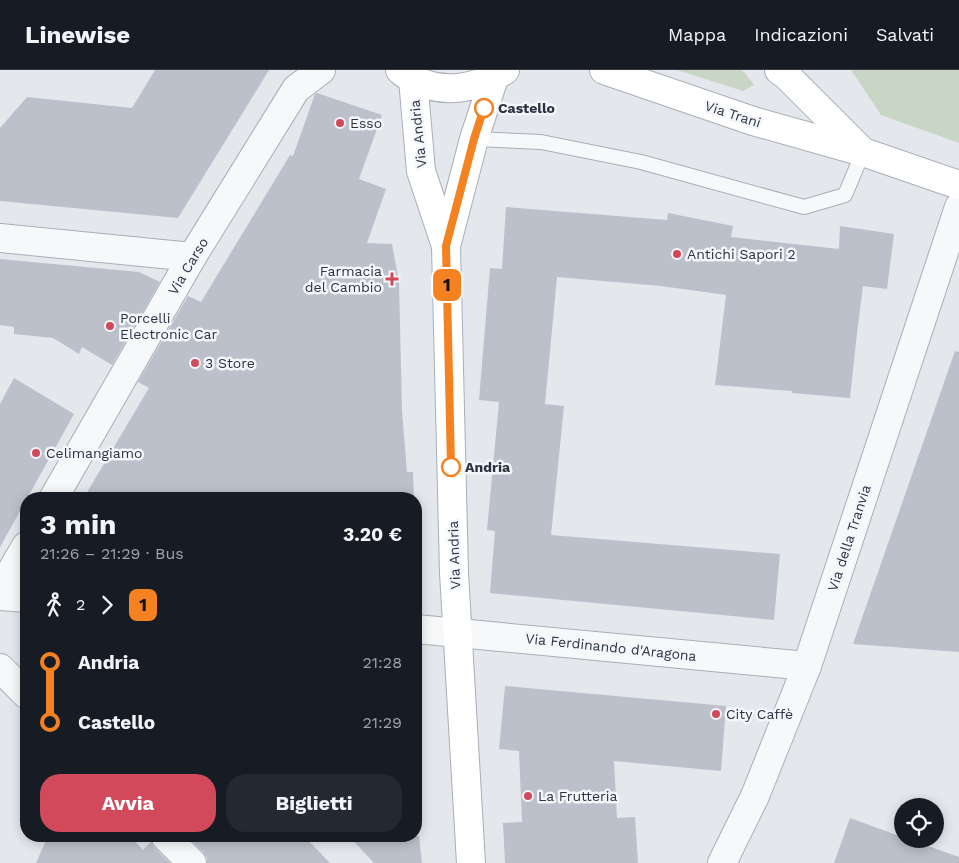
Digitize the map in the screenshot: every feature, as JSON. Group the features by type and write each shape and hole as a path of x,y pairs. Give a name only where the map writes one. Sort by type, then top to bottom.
{"main road":[{"name":"Via Trani","path":"604,70 753,121 863,152 959,186"},
{"name":"Via Trani","path":"778,70 786,75 863,152"},
{"path":"406,74 432,86 454,89 475,86 500,74"},
{"name":"Via Andria","path":"406,74 421,171 446,246"},
{"name":"Via Andria","path":"470,863 454,573 446,246 474,139 500,74"}],"street":[{"name":"Via Carso","path":"57,492 192,257 296,89 321,70"},
{"name":"Via della Tranvia","path":"722,863 755,796 807,666 959,207"},
{"path":"0,238 192,257"},
{"path":"0,591 20,556"},
{"path":"0,596 20,598"},
{"name":"Via Ferdinando d'Aragona","path":"422,630 807,666"},
{"path":"0,668 20,688"},
{"path":"172,842 192,863"}],"lane":[{"path":"474,139 541,142 641,162 804,207 845,195 863,152"}],"green space":[{"path":"677,70 741,70 754,85 743,91"},
{"path":"851,70 959,70 959,143 881,115"}],"building":[{"path":"155,70 269,70 178,218 0,201 0,128 27,97 132,108"},
{"path":"317,93 382,115 359,179 386,189 367,243 392,244 399,282 402,411 407,472 413,472 414,492 87,492 149,388 138,382 188,296 201,302 290,155 293,156 315,94"},
{"path":"506,207 667,220 668,213 733,226 731,237 839,249 840,226 894,234 887,289 863,286 850,398 715,385 726,295 661,286 557,277 545,404 564,406 551,535 780,554 774,620 490,593 495,531 487,530 499,402 479,400 490,268 502,269"},
{"path":"0,259 139,272 160,282 112,365 82,347 79,354 53,338 14,334 14,327 0,325"},
{"path":"955,351 959,352 959,652 853,644"},
{"path":"14,378 74,414 31,492 20,492 20,511 0,547 0,404"},
{"path":"505,686 726,706 721,771 614,761 617,818 635,817 638,863 505,863 503,823 522,822 519,751 499,749"},
{"path":"850,818 894,834 894,848 934,848 959,857 959,863 834,863"},
{"path":"45,842 136,842 143,850 151,842 170,863 36,863"},
{"path":"193,842 310,842 330,863 207,863 207,858"},
{"path":"355,842 420,842 422,863 374,863"}],"bus line":[{"name":"1","path":"451,467 446,246 484,108"}],"place":[{"name":"Castello","path":"484,108"},
{"name":"Esso","path":"340,123"},
{"name":"Antichi Sapori 2","path":"677,254"},
{"name":"Farmacia del Cambio","path":"392,279"},
{"name":"Porcelli Electronic Car","path":"110,326"},
{"name":"3 Store","path":"195,363"},
{"name":"Celimangiamo","path":"36,453"},
{"name":"Andria","path":"451,467"},
{"name":"City Caffè","path":"716,714"},
{"name":"La Frutteria","path":"528,796"}]}
